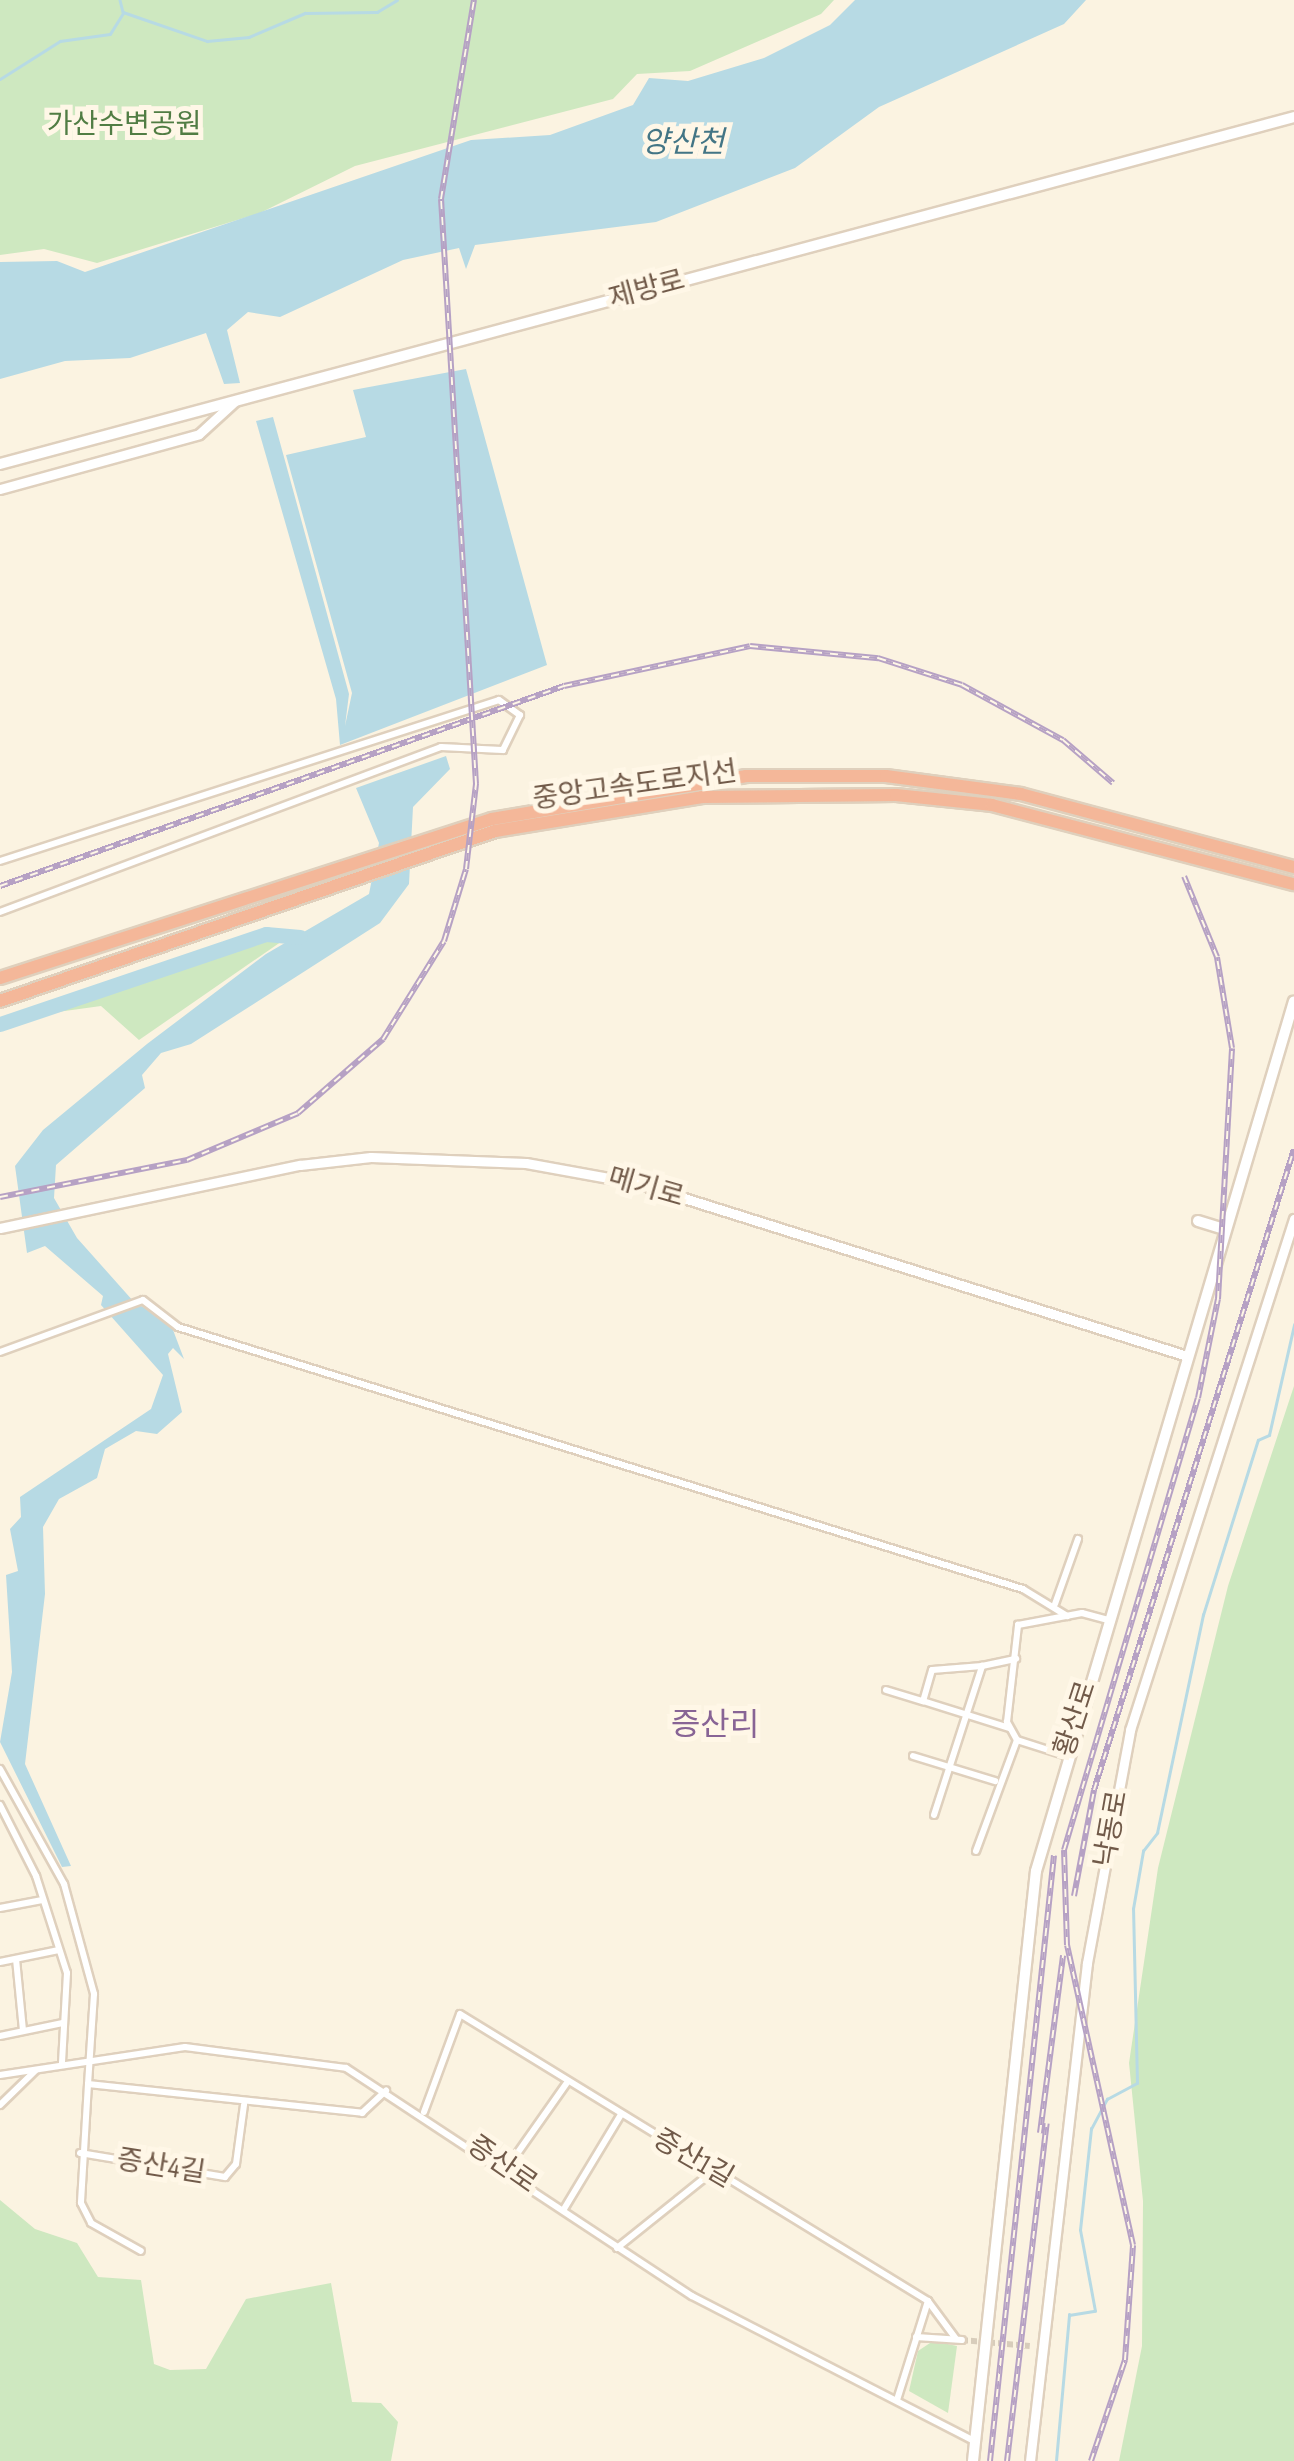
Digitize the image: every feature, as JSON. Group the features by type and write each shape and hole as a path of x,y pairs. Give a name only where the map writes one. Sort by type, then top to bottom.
{"highway":[{"name":"중앙고속도로지선","path":"0,978 348,862 494,825 746,776 886,776 1080,805 1294,867"},
{"name":"중앙고속도로지선","path":"0,1001 494,825 702,798 896,795 1110,830 1294,884"}],"main road":[{"name":"제방로","path":"0,464 1294,117"},
{"name":"황산로","path":"973,2461 1017,2012 1064,1755 1294,1001"},
{"path":"1198,1221 1225,1229"}],"street":[{"path":"0,489 199,434 236,399"},
{"path":"0,861 499,700 520,715 503,750 441,746 0,912"},
{"name":"메기로","path":"0,1228 87,1208 371,1157 576,1169 1065,1311 1187,1356"},
{"name":"낙동로","path":"1030,2461 1088,1963 1130,1730 1294,1219"},
{"path":"0,1352 132,1300 178,1327 1055,1604 1067,1616"},
{"path":"1055,1604 1078,1539"},
{"path":"1009,1728 1018,1625 1067,1616 1108,1620"},
{"path":"922,1701 932,1670 1016,1659"},
{"path":"934,1815 982,1666"},
{"path":"886,1690 1009,1728 1017,1740 1064,1755"},
{"path":"976,1852 995,1781 1017,1740"},
{"path":"913,1756 995,1781"},
{"name":"증산4길","path":"0,1769 64,1884 94,1994 80,2153 90,2223 141,2251"},
{"path":"0,1804 59,1950 62,2063"},
{"path":"0,1908 42,1900 52,1903"},
{"path":"0,1962 59,1950"},
{"path":"16,1959 24,2031"},
{"name":"증산1길","path":"424,2112 460,2014 566,2084 928,2301"},
{"path":"0,2036 63,2023"},
{"name":"증산로","path":"0,2075 90,2057 185,2046 346,2068 424,2112 618,2248 737,2322 975,2442"},
{"path":"0,2106 37,2069"},
{"path":"88,2084 244,2105 362,2114 386,2091"},
{"path":"507,2168 566,2084"},
{"name":"증산4길","path":"80,2153 225,2178 236,2164 244,2105"},
{"path":"564,2209 620,2116"},
{"path":"618,2248 713,2172"},
{"path":"916,2338 959,2340 928,2301"},
{"path":"898,2400 928,2301"},
{"path":"1030,2346 1044,2348"}],"green space":[{"name":"가산수변공원","path":"0,0 834,0 821,14 690,71 637,74 613,99 355,166 260,213 97,263 44,249 0,255"},
{"path":"268,937 288,937 139,1040 101,1006 43,1014"},
{"path":"1294,1386 1294,2461 1119,2461 1142,2346 1143,2201 1129,2063 1158,1868 1228,1586"},
{"path":"0,2200 35,2229 77,2243 98,2277 141,2280 154,2364 170,2370 206,2369 246,2299 331,2283 352,2402 381,2403 398,2422 391,2461 0,2461"},
{"path":"933,2341 957,2346 948,2413 909,2391 918,2351"}],"water":[{"name":"양산천","path":"855,0 1086,0 1064,24 879,107 795,168 656,222 475,245 466,269 459,248 403,260 280,317 248,312 227,330 240,383 224,384 206,333 130,358 65,361 0,379 0,262 57,261 85,272 471,140 550,135 633,105 649,78 688,81 764,58 830,25"},
{"path":"466,369 547,665 340,745 336,699 256,421 273,417 349,694 345,726 352,693 286,455 366,437 353,390"},
{"path":"446,756 450,769 413,807 409,884 380,923 191,1044 161,1053 142,1075 145,1088 56,1165 54,1198 77,1238 134,1302 170,1322 184,1359 173,1348 168,1354 182,1412 157,1434 136,1431 105,1449 97,1478 59,1499 43,1527 45,1594 25,1764 71,1866 62,1867 0,1742 12,1672 6,1575 18,1571 10,1529 21,1517 20,1497 151,1409 163,1375 101,1305 103,1296 45,1246 27,1253 15,1166 43,1130 147,1044 266,954 369,894 379,843 356,788"}],"waterway":[{"path":"120,0 123,12 207,41 249,37 305,13 377,12 397,0"},
{"path":"0,79 60,41 110,34 123,13"},
{"path":"0,1024 266,934 300,937"},
{"path":"1056,2461 1069,2315 1095,2311 1080,2230 1091,2129 1107,2099 1137,2083 1133,1909 1143,1851 1157,1833 1203,1615 1258,1440 1269,1435 1294,1325"}],"tunnel":[{"path":"962,2340 1030,2346"}],"railway":[{"path":"0,1197 187,1160 298,1113 383,1039 444,941 466,869 476,784 441,199 474,0"},
{"path":"0,886 564,686 750,646 878,658 962,685 1063,740 1113,783"},
{"path":"1091,2461 1125,2360 1133,2245 1067,1945 1064,1850 1198,1398 1218,1299 1232,1048 1217,957 1184,876"},
{"path":"1074,1896 1094,1790 1294,1149"},
{"path":"990,2461 1054,1855"},
{"path":"1040,2133 1063,1955"},
{"path":"1007,2461 1047,2123"}],"district":[{"name":"증산리","path":"715,1726"}]}
